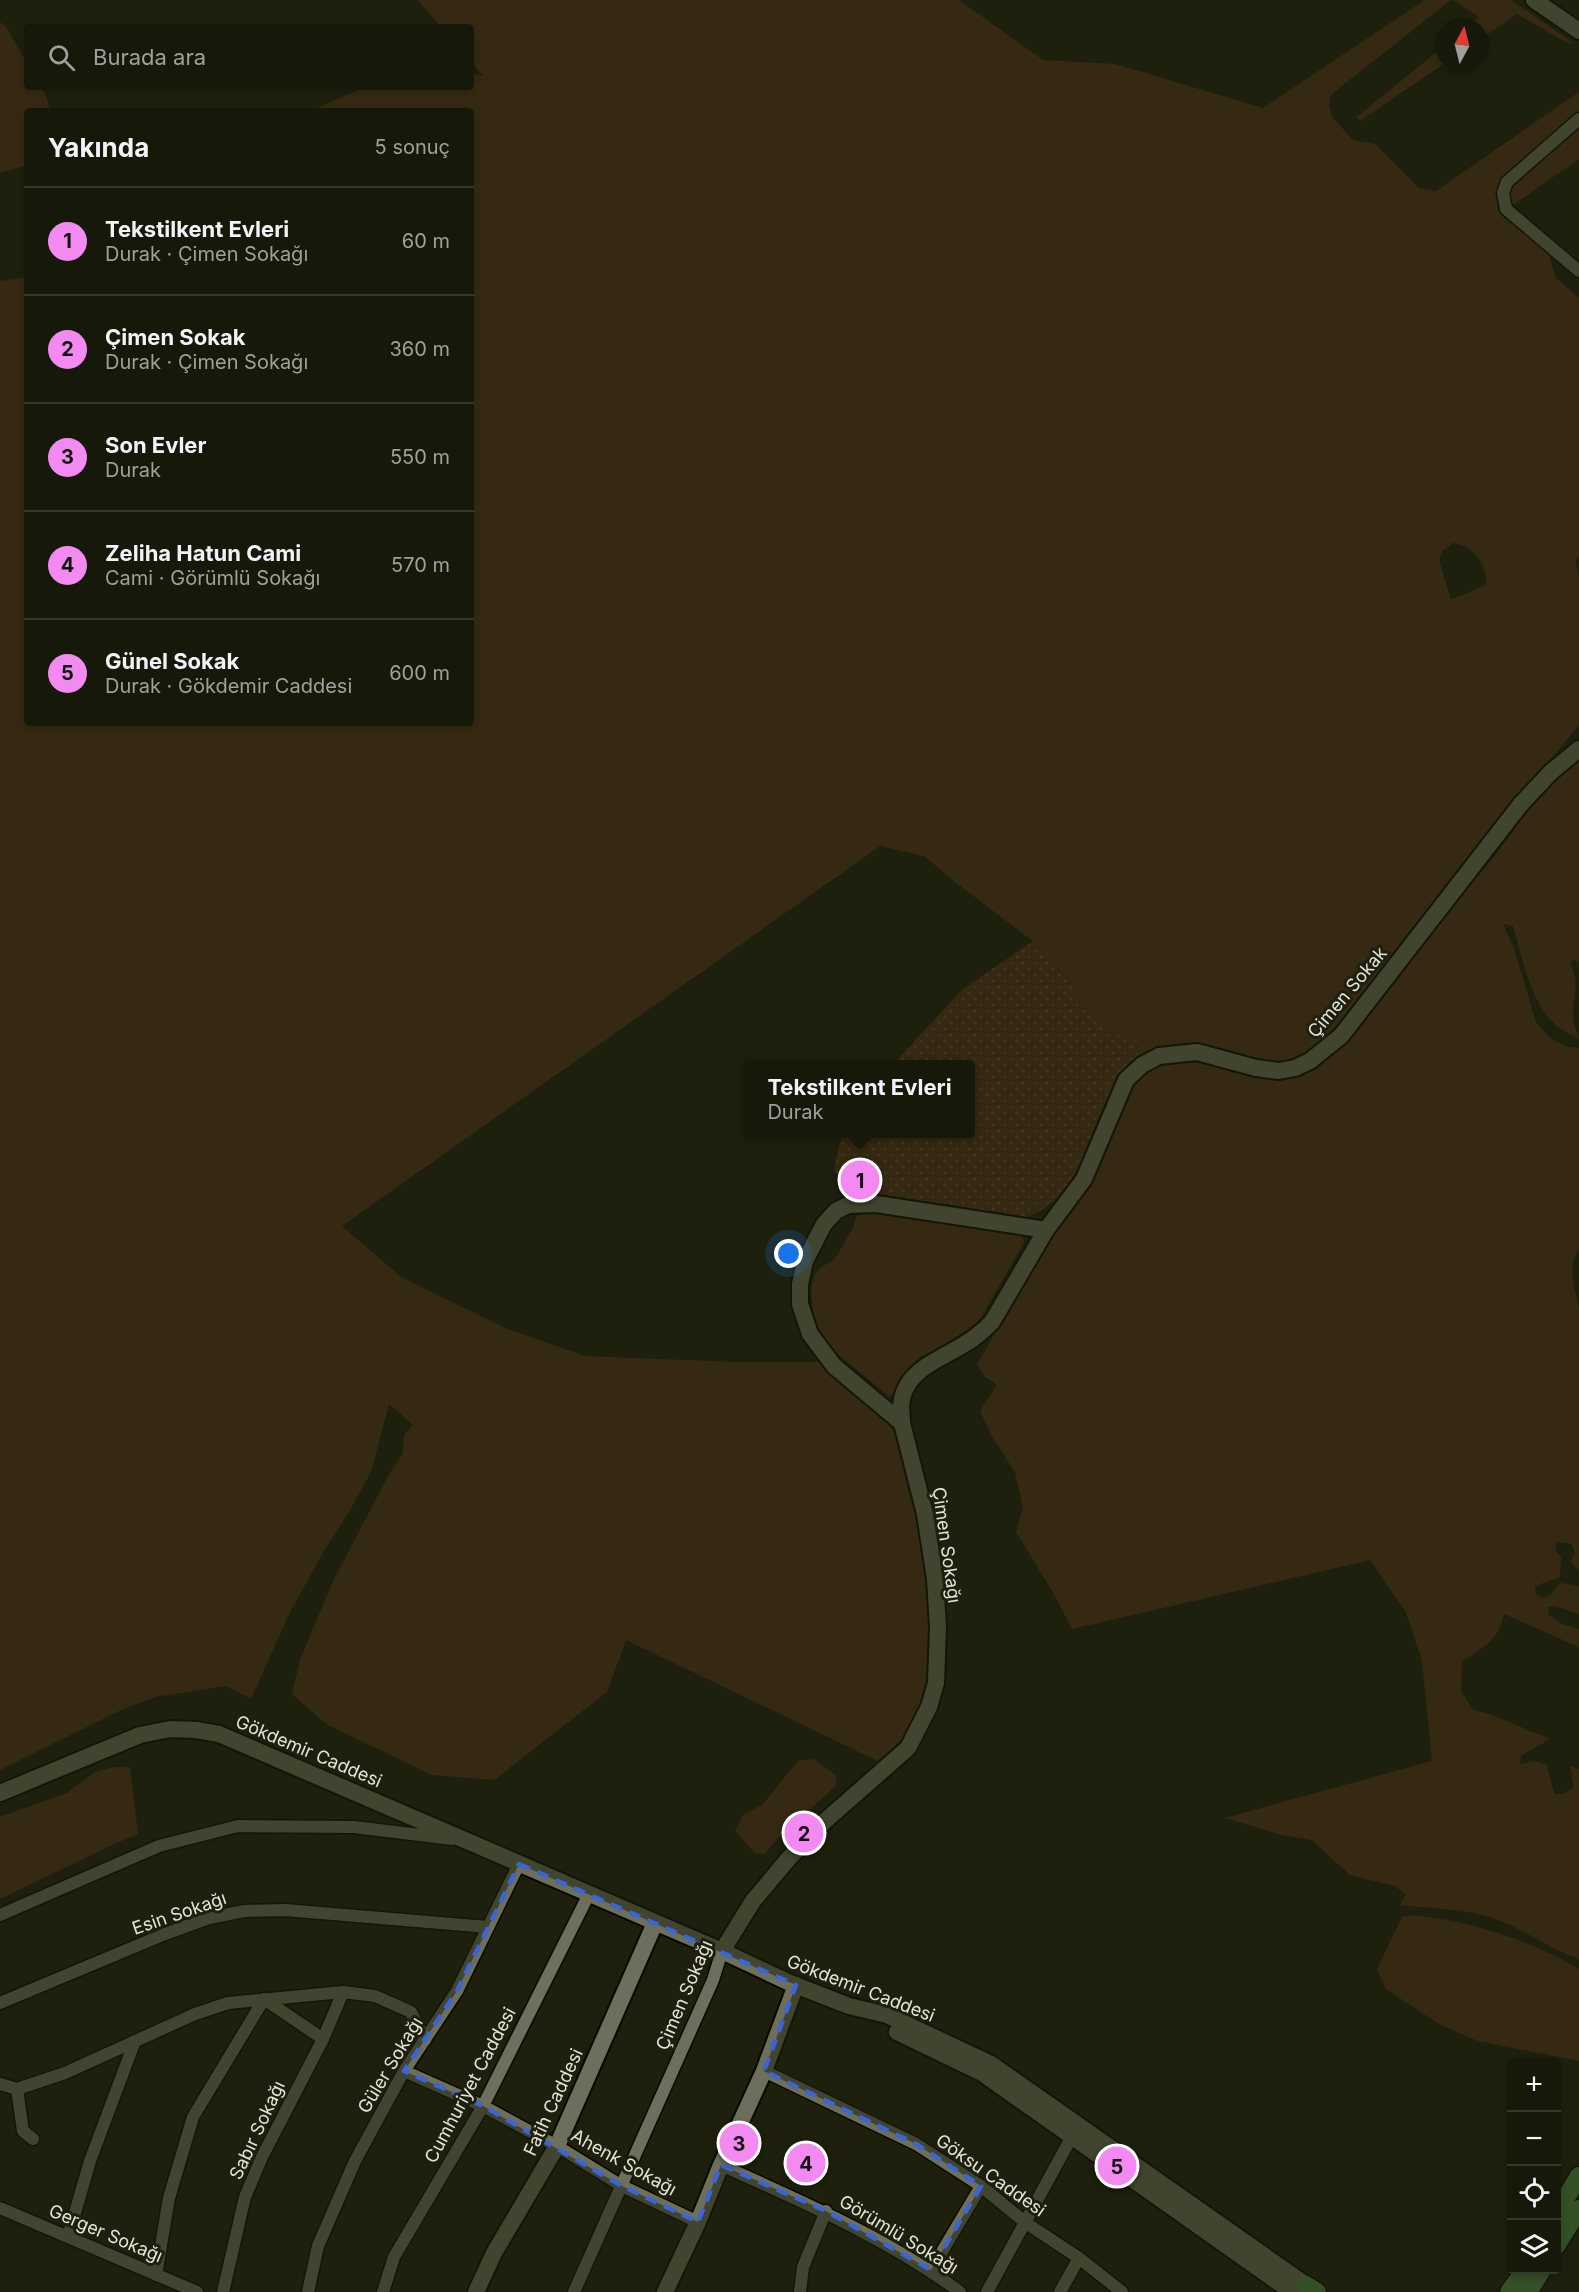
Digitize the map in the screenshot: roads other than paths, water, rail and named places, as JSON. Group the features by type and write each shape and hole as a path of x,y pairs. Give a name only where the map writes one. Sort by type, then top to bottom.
{"main road":[{"path":"1534,0 1579,31"},
{"name":"Çimen Sokak","path":"903,1423 902,1400 908,1386 928,1365 963,1346 992,1322 1046,1230 1084,1179 1126,1080 1142,1065 1159,1056 1197,1052 1256,1068 1280,1071 1295,1068 1316,1057 1341,1035 1521,804 1551,771 1579,749"},
{"path":"903,1423 834,1366 810,1334 800,1304 800,1284 805,1261 825,1224 836,1211 848,1204 876,1204 1046,1230"},
{"name":"Çimen Sokağı","path":"722,1951 753,1901 789,1858 825,1821 908,1748 929,1707 936,1683 938,1627 935,1579 925,1514 903,1423"},
{"name":"Gökdemir Caddesi","path":"0,1793 140,1735 170,1729 219,1734 796,1985 849,2006 887,2015 991,2064 1075,2132 1304,2290"},
{"name":"Fatih Caddesi","path":"476,2292 494,2253 557,2146 655,1923"},
{"path":"665,2292 764,2071 796,1985"},
{"path":"1561,2207 1579,2176"},
{"path":"1561,2239 1579,2209"},
{"path":"1509,2292 1522,2274"},
{"path":"1528,2292 1539,2274"}],"street":[{"path":"1579,119 1507,182 1503,193 1506,209 1579,271"},
{"name":"Gökdemir Caddesi","path":"0,1915 159,1846 238,1826 354,1827 462,1840"},
{"name":"Güler Sokağı","path":"308,2292 318,2246 355,2161 404,2071 457,1991 519,1864"},
{"name":"Cumhuriyet Caddesi","path":"383,2292 394,2257 483,2106 589,1894"},
{"name":"Esin Sokağı","path":"0,2003 165,1934 209,1918 244,1911 285,1910 488,1927"},
{"name":"Çimen Sokağı","path":"574,2292 713,1980 722,1951"},
{"path":"0,2084 17,2089 65,2073 195,2014 228,2003 343,1992 375,1996 411,2012 425,2040"},
{"name":"Sabır Sokağı","path":"223,2292 245,2197 343,1992"},
{"path":"264,2000 323,2038"},
{"path":"156,2275 169,2198 193,2116 264,2000"},
{"path":"68,2237 90,2161 135,2041"},
{"name":"Ahenk Sokağı","path":"404,2071 483,2106 557,2146 622,2186 698,2222"},
{"name":"Göksu Caddesi","path":"764,2071 916,2144 981,2186 1026,2223 1079,2258 1122,2292"},
{"path":"17,2089 23,2131 33,2139"},
{"path":"987,2292 1075,2132"},
{"name":"Görümlü Sokağı","path":"721,2165 826,2211 931,2270 960,2292"},
{"path":"931,2270 981,2186"},
{"name":"Gerger Sokağı","path":"0,2208 197,2292"},
{"path":"800,2292 804,2267 826,2211"},
{"path":"1060,2292 1079,2258"}],"place":[{"name":"Tekstilkent Evleri","path":"860,1180"},
{"name":"Çimen Sokak","path":"804,1833"},
{"name":"Son Evler","path":"739,2143"},
{"name":"Zeliha Hatun Cami","path":"806,2163"},
{"name":"Günel Sokak","path":"1117,2166"}]}
